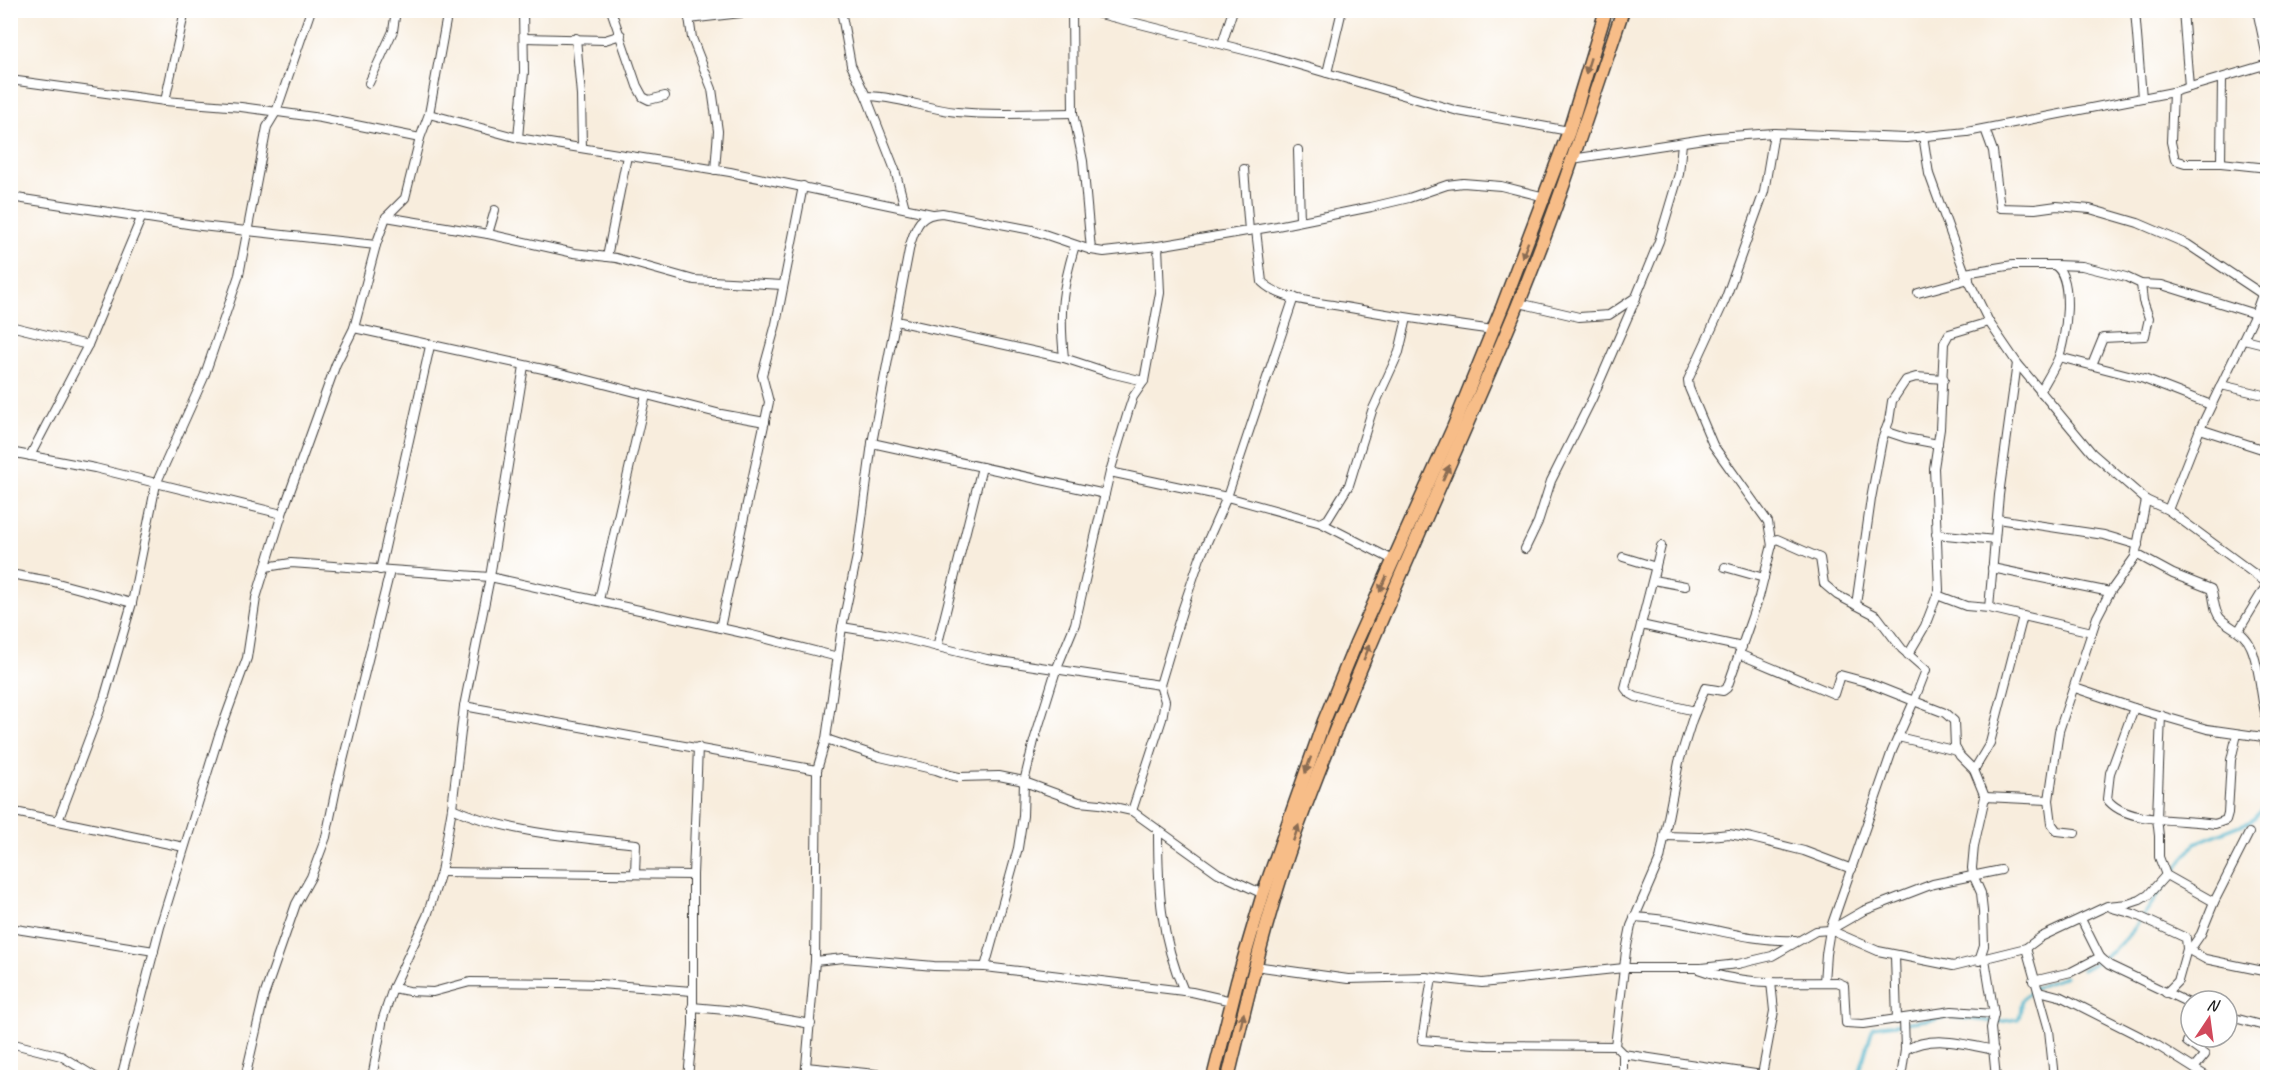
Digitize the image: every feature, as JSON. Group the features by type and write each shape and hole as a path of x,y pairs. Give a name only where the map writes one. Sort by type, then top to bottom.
{"main road":[{"path":"1213,1077 1263,894 1324,721 1453,428 1493,330 1569,131 1606,10"},
{"path":"1228,1077 1255,966 1296,832 1336,728 1519,303 1623,10"}],"street":[{"path":"165,101 185,10"},
{"path":"58,821 104,699 132,603 156,484 204,377 239,275 267,128 276,112 310,10"},
{"path":"369,83 393,31 396,10"},
{"path":"121,1077 184,847 219,735 248,658 256,598 282,514 336,364 354,328 376,245 386,217 405,198 420,138 429,114 448,10"},
{"path":"518,138 523,88 523,10"},
{"path":"611,10 637,86 643,97 649,100 665,96"},
{"path":"688,10 692,38 712,89 717,131 715,170"},
{"path":"690,19 767,10"},
{"path":"841,10 851,65 866,96 895,170 905,208"},
{"path":"1072,10 1073,113 1083,161 1091,250"},
{"path":"1084,10 1222,44 1458,111 1569,131"},
{"path":"1222,44 1233,10"},
{"path":"1327,73 1342,10"},
{"path":"2135,10 2142,98"},
{"path":"2183,10 2189,87"},
{"path":"1572,159 1717,137 1774,133 1906,138 1967,132 2173,92 2268,63 2257,10"},
{"path":"524,38 605,40 621,34"},
{"path":"576,38 581,95 582,148"},
{"path":"2221,163 2222,78"},
{"path":"10,81 165,101 242,107 321,118 420,138"},
{"path":"2173,92 2171,142 2175,160 2185,163 2221,163 2268,168"},
{"path":"866,96 886,96 958,112 1073,113"},
{"path":"429,114 518,138 803,186 932,214"},
{"path":"1985,129 1993,151 2000,208 2035,209 2057,206 2090,209 2138,224 2187,244 2265,295"},
{"path":"1772,546 1767,522 1713,445 1689,388 1688,380 1725,300 1764,192 1774,133"},
{"path":"1923,135 1929,174 1967,276 1989,322 2017,363 2092,453 2146,500 2168,510 2267,584 2239,630"},
{"path":"1525,549 1538,522 1551,481 1592,399 1659,241 1679,174 1682,143"},
{"path":"1298,150 1300,221"},
{"path":"607,257 627,156"},
{"path":"1244,169 1262,282 1268,288 1294,297 1407,318 1493,330"},
{"path":"805,1077 815,961 817,770 826,739 842,627 857,556 872,443 909,245 916,226 925,217 942,213 1032,230 1091,250 1104,252 1158,246 1300,221 1371,207 1463,183 1501,186 1545,197"},
{"path":"720,628 769,402 762,375 803,186"},
{"path":"10,197 248,232 376,245"},
{"path":"488,234 495,210"},
{"path":"30,456 87,345 142,216"},
{"path":"386,217 488,234 574,253 607,257 694,280 783,285"},
{"path":"1064,357 1060,321 1064,282 1076,245"},
{"path":"985,967 1017,848 1023,816 1024,782 1034,741 1056,670 1075,624 1110,472 1133,397 1144,381 1160,293 1158,246"},
{"path":"1918,293 1967,276 2013,265 2082,266 2126,277 2141,284 2162,285 2210,302 2255,314"},
{"path":"2040,392 2059,357 2067,303 2064,277 2060,268 2054,265"},
{"path":"2168,510 2200,429 2265,295 2268,278"},
{"path":"2092,365 2103,338 2145,336 2149,318 2143,301 2141,284"},
{"path":"1132,811 1162,719 1165,701 1160,685 1200,558 1227,497 1294,297"},
{"path":"1519,303 1579,317 1608,315 1636,297"},
{"path":"1321,523 1328,519 1348,485 1372,411 1399,352 1407,318"},
{"path":"896,321 1064,357 1110,373 1144,381"},
{"path":"1908,655 1925,626 1937,595 1939,576 1934,468 1944,379 1944,343 1949,334 1989,322"},
{"path":"10,326 87,345"},
{"path":"354,328 765,422"},
{"path":"2244,339 2268,345"},
{"path":"380,570 430,346"},
{"path":"2059,357 2144,379 2211,405"},
{"path":"1989,608 1997,519 2017,363"},
{"path":"372,1077 383,1018 393,988 427,916 441,872 452,808 464,706 490,577 524,366"},
{"path":"1856,605 1871,499 1892,401 1906,380 1944,379"},
{"path":"2221,385 2268,396"},
{"path":"599,600 646,395"},
{"path":"2200,429 2268,451"},
{"path":"1886,431 1906,438 1938,444"},
{"path":"872,443 1105,494"},
{"path":"10,452 95,468 282,514"},
{"path":"937,646 982,467"},
{"path":"1110,472 1227,497 1321,523 1393,560"},
{"path":"2075,833 2057,831 2053,828 2049,800 2056,740 2092,632 2110,592 2136,554 2146,500"},
{"path":"1997,519 2094,534 2138,545"},
{"path":"1936,534 1995,540"},
{"path":"1615,1046 1624,968 1634,917 1660,859 1679,762 1695,711 1705,688 1723,691 1727,688 1764,578 1772,546 1777,539 1820,558 1824,584 1837,595 1877,616 1908,655 1926,670 1898,737 1830,930 1824,982"},
{"path":"1661,546 1625,687 1636,697 1695,711"},
{"path":"2136,554 2173,574 2211,589 2215,609 2221,619 2239,630 2251,646 2262,706 2268,724"},
{"path":"1623,557 1656,567"},
{"path":"266,567 291,563 490,577 599,600 838,657"},
{"path":"1725,567 1764,578"},
{"path":"1992,568 2110,592"},
{"path":"245,1077 268,986 296,904 311,877 326,837 390,571"},
{"path":"10,574 50,581 132,603"},
{"path":"1653,580 1685,586"},
{"path":"1937,595 1966,606 1989,608 2092,632"},
{"path":"1974,770 1990,744 2023,616"},
{"path":"1641,625 1740,651 1834,694 1837,678 1840,675 1866,682 1945,714 1954,721 1955,747 1974,770 1984,797 1974,846 1973,875 1981,893 1984,946 1982,960 1994,1014 1991,1028 1996,1077"},
{"path":"842,627 885,634 987,659 1160,685"},
{"path":"2074,687 2134,708 2207,729 2237,734 2265,734 2268,752"},
{"path":"464,706 817,770"},
{"path":"2134,708 2110,773 2107,799 2111,804 2130,814 2215,824 2226,820 2231,760 2237,734"},
{"path":"2161,715 2157,818 2160,836 2159,857 2166,875 2214,902"},
{"path":"1898,737 1957,751"},
{"path":"826,739 880,757 959,777 999,776 1024,782 1079,802 1132,811 1218,873 1263,894"},
{"path":"688,1077 699,747"},
{"path":"1984,797 2049,800"},
{"path":"452,808 467,815 519,829 636,844 635,874"},
{"path":"10,811 184,847"},
{"path":"1158,830 1158,883 1162,921 1176,974 1184,991"},
{"path":"2187,949 2192,947 2201,934 2214,902 2249,833"},
{"path":"1664,836 1700,837 1729,834 1752,838 1804,851 1852,869"},
{"path":"1255,966 1348,979 1432,978 1500,982 1624,968 1694,968 1738,964 1772,956 1816,931 1830,930 1863,911 1933,884 2001,870"},
{"path":"441,872 693,875"},
{"path":"1830,930 1895,956 1953,966 2026,948 2042,937 2107,906 2140,900 2148,895 2166,875"},
{"path":"2107,906 2138,915 2186,938 2187,949 2178,981 2166,993"},
{"path":"1634,917 1675,921 1718,931 1783,940 1799,939"},
{"path":"2081,919 2100,957 2109,965 2179,999"},
{"path":"10,928 154,951"},
{"path":"2026,948 2049,1030 2054,1077"},
{"path":"2187,949 2205,959 2268,972"},
{"path":"1895,956 1900,1020 1905,1029 1901,1077"},
{"path":"2036,986 2100,957"},
{"path":"815,961 844,958 934,966 985,967 1184,991 1232,1001"},
{"path":"1694,968 1734,980 1837,982 1844,985 1846,1023 1863,1024 1900,1020 1932,1012 1994,1014"},
{"path":"1432,978 1422,1040 1487,1045 1615,1046 1623,1054 1766,1076 1774,1011 1771,982"},
{"path":"393,988 409,992 433,992 470,982 619,985 692,991"},
{"path":"2036,986 2155,1044 2209,1077"},
{"path":"692,1007 737,1011 811,1024"},
{"path":"2239,1019 2268,1027"},
{"path":"1905,1050 1914,1045 1936,1041 1994,1050"},
{"path":"10,1043 61,1056 97,1077"},
{"path":"2194,1068 2205,1055 2197,1049"},
{"path":"1623,1054 1623,1077"},
{"path":"806,1067 916,1077"}],"waterway":[{"path":"2103,958 2133,930 2195,843 2251,821 2268,804"},
{"path":"2082,970 2095,963"},
{"path":"1858,1078 1873,1027 1950,1017 1998,1022 2018,1019 2025,996 2041,986 2065,977"}]}
